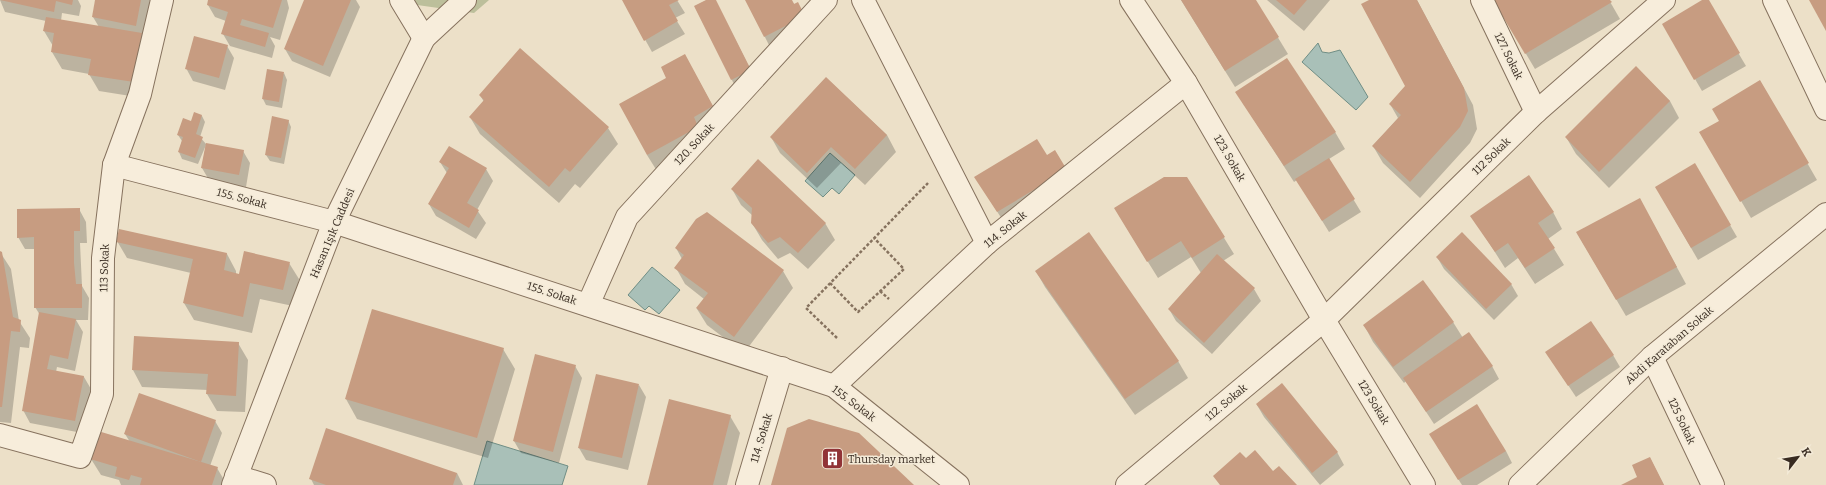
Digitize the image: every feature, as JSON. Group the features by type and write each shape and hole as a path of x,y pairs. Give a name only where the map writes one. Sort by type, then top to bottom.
{"street":[{"name":"113 Sokak","path":"0,435 80,457 102,394 103,258 114,165 140,94 162,0"},
{"path":"401,0 424,38"},
{"name":"Hasan Işık Caddesi","path":"235,481 334,222 424,38 465,0"},
{"name":"120. Sokak","path":"588,305 627,217 826,0"},
{"path":"863,0 987,243"},
{"name":"123. Sokak","path":"1131,0 1186,83 1324,320"},
{"name":"127. Sokak","path":"1482,0 1536,112"},
{"name":"112 Sokak","path":"1324,320 1536,112 1664,0"},
{"path":"1774,0 1826,109"},
{"name":"114. Sokak","path":"834,386 987,243 1186,83"},
{"name":"155. Sokak","path":"114,165 334,222 834,386 958,485"},
{"name":"Abdi Karataban Sokak","path":"1520,485 1652,357 1826,214"},
{"name":"112. Sokak","path":"1127,485 1324,320"},
{"name":"123 Sokak","path":"1324,320 1424,485"},
{"name":"125 Sokak","path":"1652,357 1713,485"},
{"name":"114. Sokak","path":"747,485 782,368"},
{"path":"235,481 265,485"}],"path":[{"path":"836,338 806,308 946,164"},
{"path":"830,283 858,312 904,269 874,238"}],"green space":[{"path":"408,0 489,0 474,13 410,4"}],"water":[{"path":"1318,43 1322,52 1329,53 1340,50 1368,97 1356,110 1302,62"},
{"path":"830,153 855,175 839,194 832,188 823,197 805,181"},
{"path":"652,267 680,290 659,314 649,306 645,310 628,295"},
{"path":"487,441 568,466 562,485 474,485"}],"building":[{"path":"0,0 73,0 72,5 56,1 54,12"},
{"path":"95,0 141,0 136,26 92,17"},
{"path":"208,0 282,0 273,28 242,19 240,25 269,33 265,47 221,34 228,12 207,5"},
{"path":"304,0 351,0 323,66 284,49"},
{"path":"622,0 679,0 669,5 678,21 644,41"},
{"path":"706,0 716,0 751,70 731,80 694,6"},
{"path":"745,0 792,0 794,4 798,2 805,16 764,37"},
{"path":"1181,0 1256,0 1279,37 1225,71"},
{"path":"1276,0 1307,0 1294,15"},
{"path":"1369,0 1417,0 1464,88 1468,111 1460,127 1410,182 1372,146 1401,115 1389,104 1405,86 1361,4"},
{"path":"1493,0 1610,0 1612,2 1525,54"},
{"path":"1702,0 1709,0 1740,53 1694,80 1662,24"},
{"path":"1809,0 1826,0 1826,31"},
{"path":"46,17 142,33 134,82 88,75 91,59 51,52 54,33 43,31"},
{"path":"194,36 228,45 219,78 185,69"},
{"path":"520,48 609,127 570,172 565,168 549,187 469,117 484,100 479,95"},
{"path":"685,54 713,106 694,117 698,127 647,155 619,104 666,78 661,67"},
{"path":"1287,58 1336,132 1284,166 1235,92"},
{"path":"1636,66 1670,101 1599,172 1565,137"},
{"path":"267,69 284,72 279,102 262,99"},
{"path":"826,77 887,135 855,169 831,147 807,173 770,137"},
{"path":"1760,80 1809,163 1740,202 1699,132 1719,121 1712,109"},
{"path":"194,112 202,115 196,134 203,137 195,158 178,152 183,137 177,135 183,118 191,121"},
{"path":"272,116 289,120 281,158 265,155"},
{"path":"1037,139 1047,155 1055,150 1067,170 997,212 974,177"},
{"path":"206,143 244,150 239,175 201,168"},
{"path":"449,146 487,168 467,203 479,210 469,228 428,204 449,168 439,162"},
{"path":"1329,158 1355,199 1322,221 1295,179"},
{"path":"758,159 826,223 798,253 780,237 768,243 751,223 752,208 731,189"},
{"path":"1695,163 1731,225 1691,248 1655,187"},
{"path":"1529,175 1554,212 1538,223 1555,248 1525,268 1508,243 1495,252 1470,216"},
{"path":"1164,177 1187,177 1225,237 1192,258 1181,241 1147,262 1114,208"},
{"path":"1640,198 1677,267 1616,300 1576,232"},
{"path":"80,208 80,231 74,231 74,263 76,284 82,284 82,308 34,308 34,237 17,238 17,209"},
{"path":"707,212 784,270 734,337 696,308 708,293 674,268 684,255 675,248 696,219"},
{"path":"119,229 227,253 224,270 239,274 244,251 290,262 283,290 250,283 243,317 183,303 193,259 116,242"},
{"path":"1089,232 1179,361 1125,399 1035,271"},
{"path":"1462,232 1512,284 1486,309 1436,257"},
{"path":"0,251 2,252 13,317 21,320 20,332 11,331 2,407 0,407"},
{"path":"1217,254 1255,288 1204,343 1168,309"},
{"path":"1423,280 1454,322 1393,367 1363,325"},
{"path":"372,309 504,348 477,438 345,399"},
{"path":"39,312 76,319 68,359 50,355 47,369 84,376 75,421 22,411"},
{"path":"1591,321 1614,355 1568,386 1545,352"},
{"path":"1469,332 1493,366 1426,412 1403,378"},
{"path":"134,336 239,342 236,396 206,394 208,374 132,370"},
{"path":"535,354 576,365 553,452 513,441"},
{"path":"596,374 639,384 622,458 578,448"},
{"path":"1282,383 1338,452 1312,473 1256,404"},
{"path":"139,393 216,420 201,462 124,434"},
{"path":"669,399 731,415 713,485 647,485"},
{"path":"1477,404 1506,451 1458,480 1429,434"},
{"name":"Thursday market","path":"809,419 859,433 914,485 771,485 787,428"},
{"path":"326,428 457,473 453,485 326,485 309,479"},
{"path":"98,431 218,467 212,485 140,485 142,478 131,475 129,480 115,476 117,467 90,459"},
{"path":"1255,450 1273,471 1279,466 1297,485 1220,485 1213,476 1240,452 1246,458"},
{"path":"1650,457 1664,485 1621,485 1637,477 1632,465"}],"place":[{"name":"Thursday market","path":"832,459"}]}
